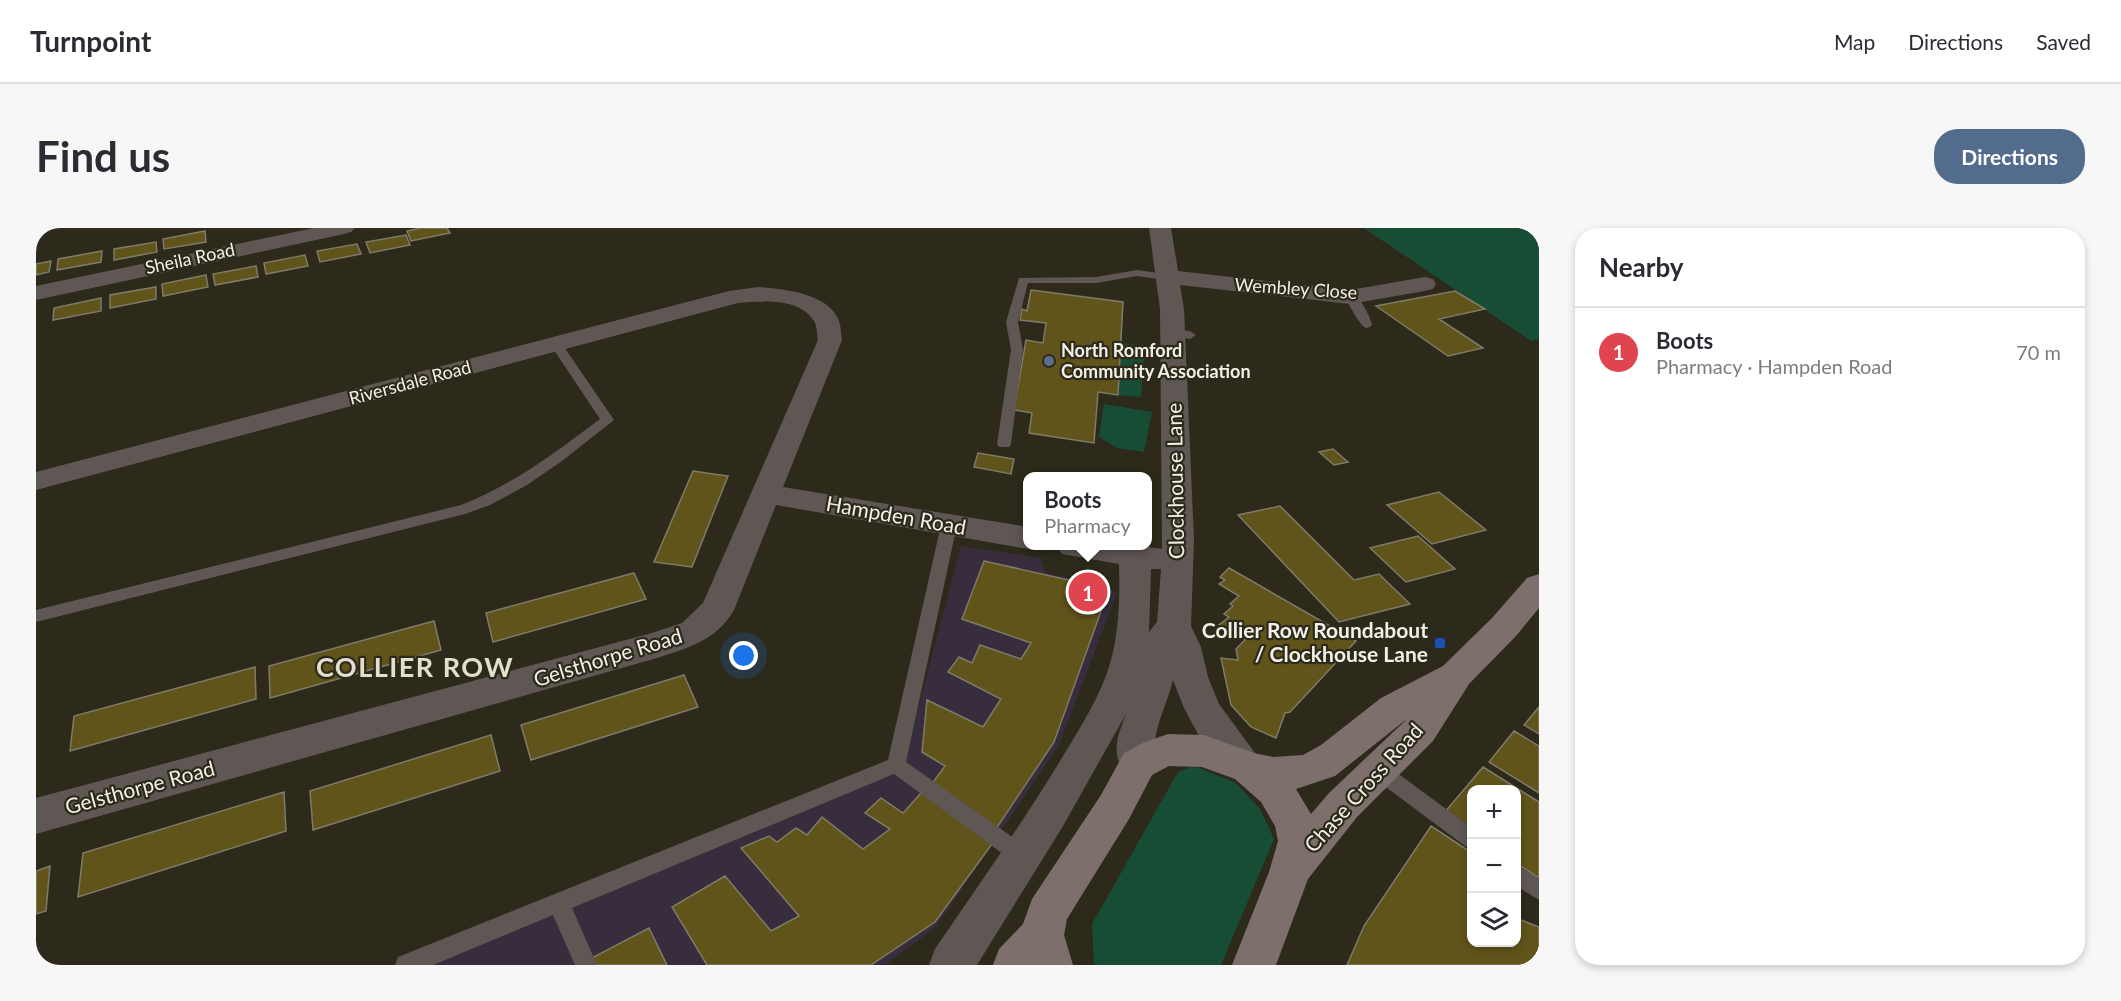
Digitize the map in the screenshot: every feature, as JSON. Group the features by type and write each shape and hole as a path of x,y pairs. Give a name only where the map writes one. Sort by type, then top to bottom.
{"main road":[{"name":"Chase Cross Road","path":"1290,872 1329,820 1420,730 1456,674 1504,627 1539,586"},
{"name":"Chase Cross Road","path":"1138,765 1168,750 1204,752 1274,775 1286,775 1324,764 1379,718 1456,674"},
{"path":"1036,955 1047,913 1115,807 1138,765"},
{"path":"1246,766 1275,790 1295,822 1298,841 1290,872 1254,965"}],"street":[{"name":"Sheila Road","path":"36,293 242,238 344,228"},
{"name":"Clockhouse Lane","path":"1160,228 1172,309 1181,334 1178,563 1174,626 1184,647 1190,677 1202,708 1213,727 1246,766"},
{"name":"Wembley Close","path":"1166,277 1350,297 1425,284"},
{"name":"Riversdale Road","path":"36,481 737,296 758,294 785,296"},
{"name":"Gelsthorpe Road","path":"36,816 578,668 694,632 717,610 830,340 827,320 809,303 785,296"},
{"name":"Hampden Road","path":"765,494 1023,537"},
{"path":"1098,550 1178,563"},
{"path":"951,965 1049,814 1093,741 1125,673 1131,646 1136,586 1135,556"},
{"name":"Clockhouse Lane","path":"1138,765 1134,748 1137,735 1155,683 1164,638 1174,626"}],"lane":[{"path":"1004,444 1017,350 1012,322 1023,280 1096,280 1137,273 1166,277"},
{"path":"1350,297 1361,311 1366,324"},
{"path":"36,616 465,509 488,501 556,460 607,420 556,344"},
{"path":"896,765 949,525"},
{"path":"896,765 1021,855"},
{"path":"406,965 896,765"},
{"path":"1378,770 1471,839"},
{"path":"1521,877 1539,890"},
{"path":"559,903 586,965"}],"shaded area":[{"path":"961,546 1041,558 1045,573 1105,585 1117,593 1060,743 937,926 885,965 431,965 903,766"}],"green space":[{"path":"1364,228 1539,228 1539,339 1531,341"},
{"path":"1121,343 1145,346 1141,397 1118,395"},
{"path":"1104,404 1152,412 1144,452 1117,448 1099,437"},
{"path":"1194,766 1236,783 1260,809 1274,839 1221,965 1094,965 1092,924 1178,772"}],"building":[{"path":"421,228 447,228 450,233 411,241 407,231"},
{"path":"205,231 206,242 164,249 163,239"},
{"path":"406,235 410,245 370,253 366,242"},
{"path":"156,242 157,252 114,260 114,249"},
{"path":"357,244 361,254 320,262 317,251"},
{"path":"102,251 101,262 57,270 58,259"},
{"path":"305,255 308,266 266,274 264,263"},
{"path":"51,261 49,272 36,275 36,264"},
{"path":"256,266 258,277 215,285 213,274"},
{"path":"206,275 208,287 163,296 162,284"},
{"path":"156,287 156,299 110,308 110,295"},
{"path":"1031,290 1123,302 1118,395 1098,392 1094,443 1029,433 1032,413 1014,410 1026,340 1043,343 1046,323 1020,320 1022,309 1027,311"},
{"path":"1455,291 1485,309 1439,319 1483,348 1448,356 1376,306"},
{"path":"101,298 101,311 53,320 54,308"},
{"path":"1333,449 1348,462 1334,465 1319,452"},
{"path":"978,453 1014,459 1011,474 974,467"},
{"path":"693,471 728,476 692,567 654,562"},
{"path":"1439,492 1486,530 1432,544 1387,505"},
{"path":"1280,506 1354,580 1379,574 1410,604 1339,622 1238,515"},
{"path":"1418,536 1455,569 1406,582 1370,548"},
{"path":"984,561 1109,589 1054,742 994,832 931,785 945,766 922,752 927,700 983,727 1001,699 948,672 959,657 972,663 980,645 1021,659 1031,643 962,619"},
{"path":"1229,568 1356,641 1290,712 1285,713 1276,738 1251,727 1231,705 1221,658 1238,660 1236,649 1245,640 1219,625 1229,617 1224,614 1239,596 1219,584 1225,580 1220,577"},
{"path":"634,573 646,599 493,642 486,613"},
{"path":"434,621 441,650 270,698 269,666"},
{"path":"255,667 256,699 70,751 74,716"},
{"path":"684,675 698,707 531,760 521,725"},
{"path":"1539,707 1539,734 1524,725"},
{"path":"1514,731 1539,746 1539,793 1489,762"},
{"path":"491,735 500,771 313,830 310,791"},
{"path":"1483,767 1512,785 1468,785"},
{"path":"1467,786 1467,829 1444,813"},
{"path":"1521,791 1539,802 1539,878 1521,866"},
{"path":"284,792 286,831 78,897 83,853"},
{"path":"922,792 992,844 935,922 871,965 707,965 672,907 725,876 771,931 799,916 741,848 769,836 777,842 796,828 807,835 822,817 863,849 890,829 865,813 881,798 903,813"},
{"path":"1431,826 1467,850 1467,947 1521,947 1521,920 1539,927 1539,965 1347,965 1364,926"},
{"path":"50,866 46,911 36,914 36,871"},
{"path":"649,928 667,965 590,965 588,960"}],"place":[{"name":"North Romford Community Association","path":"1049,361"},
{"name":"Boots","path":"1088,592"},
{"name":"Collier Row Roundabout / Clockhouse Lane","path":"1440,643"}],"district":[{"name":"COLLIER ROW","path":"415,668"}]}
